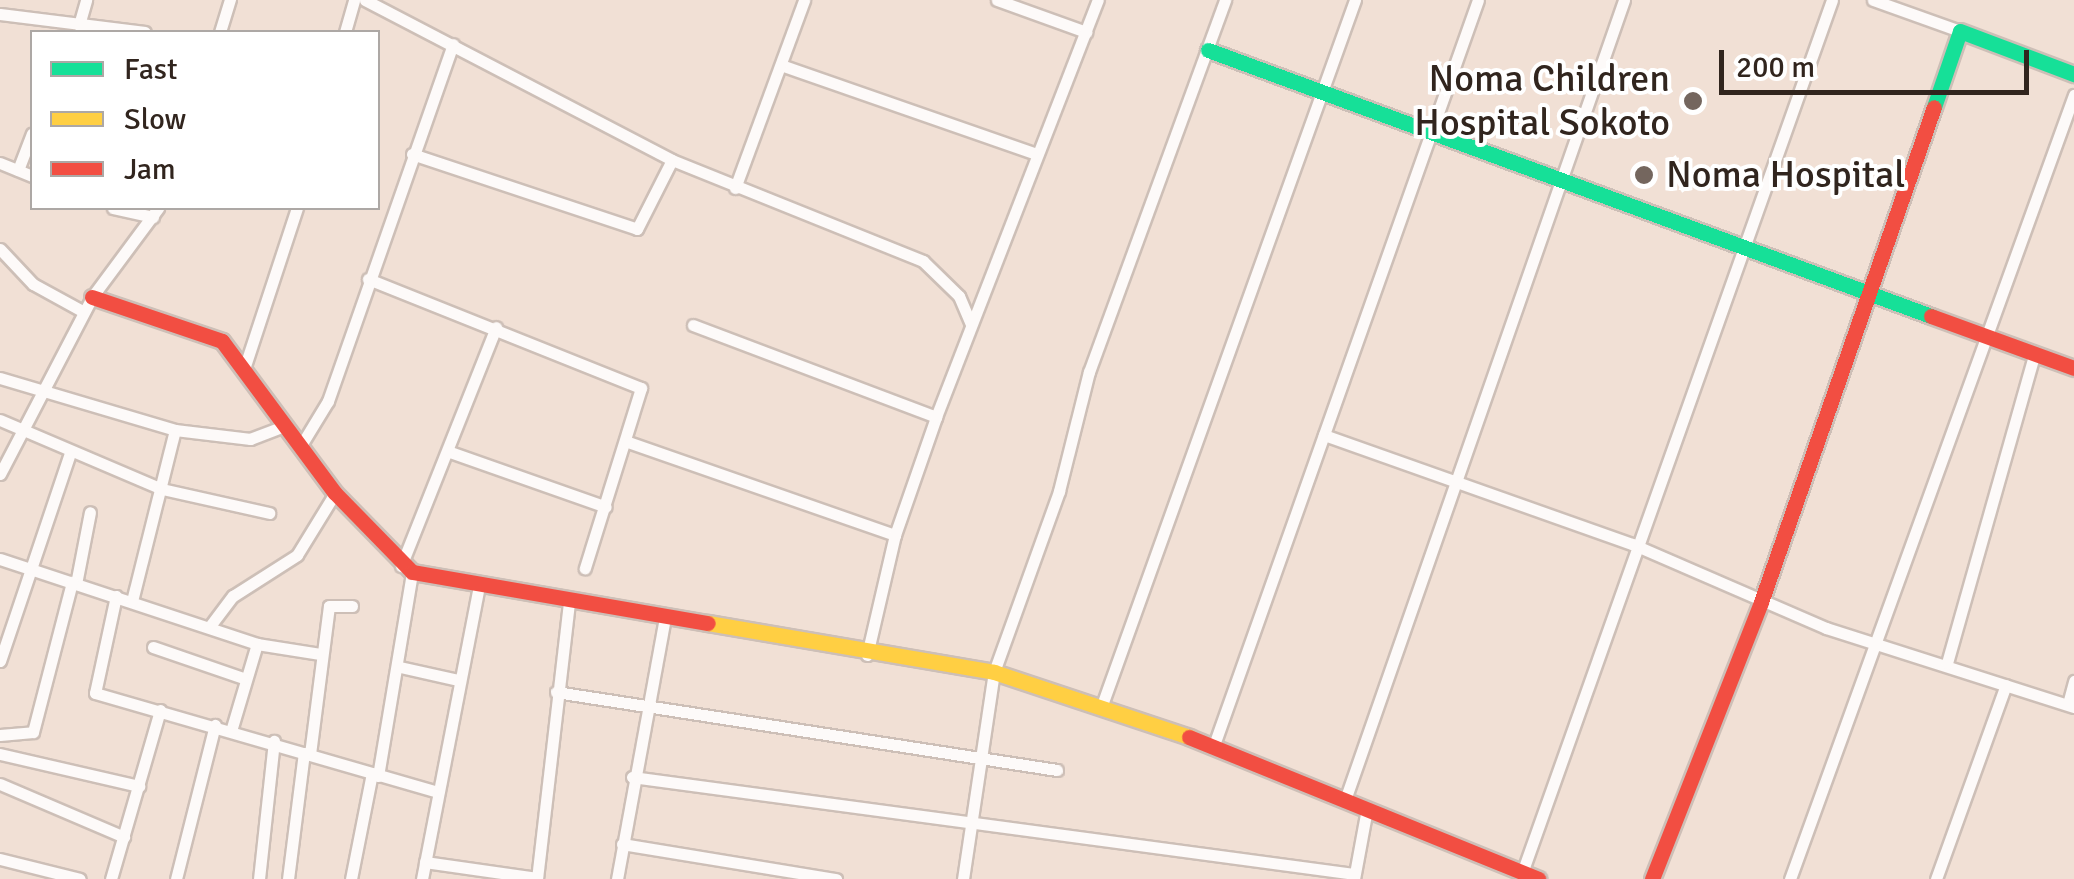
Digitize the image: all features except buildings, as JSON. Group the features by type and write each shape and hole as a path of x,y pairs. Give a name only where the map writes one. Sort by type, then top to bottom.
{"street":[{"path":"72,27 86,0"},
{"path":"221,30 230,0"},
{"path":"346,30 354,0"},
{"path":"365,0 672,160 923,261 959,296 971,324"},
{"path":"735,188 804,0"},
{"path":"996,0 1086,32"},
{"path":"867,656 895,535 936,417 1098,0"},
{"path":"963,879 968,824 994,672 1059,491 1089,372 1225,0"},
{"path":"1102,705 1355,0"},
{"path":"1214,745 1478,0"},
{"path":"1345,800 1555,179 1624,0"},
{"path":"0,249 33,284 88,305 212,336 244,369 336,493 406,569 478,590 664,617 867,656 994,672 1214,745 1345,800 1366,814 1527,877 1632,544 1832,0"},
{"path":"1873,0 2074,74"},
{"path":"0,14 110,30"},
{"path":"1652,879 1760,602 1960,31"},
{"path":"300,446 328,400 453,44"},
{"path":"1208,50 1742,246 1868,297 2074,368"},
{"path":"782,65 1037,154"},
{"path":"1790,879 2074,94"},
{"path":"18,170 30,139"},
{"path":"412,154 637,229 672,160"},
{"path":"0,162 30,175"},
{"path":"244,369 297,210"},
{"path":"0,474 28,431 88,305 156,212"},
{"path":"368,279 635,381 643,396 585,568"},
{"path":"693,325 936,417"},
{"path":"351,879 400,667 398,622 406,569 496,327"},
{"path":"1947,663 2034,354"},
{"path":"0,378 50,388 115,418 174,430 250,440 286,425"},
{"path":"0,420 162,489 269,514"},
{"path":"132,600 174,430"},
{"path":"1324,435 1632,544 1760,602 1880,639 2006,686 2071,706 2074,681"},
{"path":"628,442 895,535"},
{"path":"450,452 606,506"},
{"path":"0,662 70,453"},
{"path":"210,626 233,596 296,555 336,493"},
{"path":"0,735 33,732 90,512"},
{"path":"0,559 257,644 320,654"},
{"path":"422,879 478,590"},
{"path":"116,596 95,693 274,741 437,792"},
{"path":"288,879 330,603 352,606"},
{"path":"426,862 537,878 568,604"},
{"path":"617,879 643,700 664,617"},
{"path":"231,731 257,644"},
{"path":"153,647 246,679"},
{"path":"400,667 458,680"},
{"path":"1936,879 2006,686"},
{"path":"556,692 643,700 982,753 1058,770"},
{"path":"111,879 160,710"},
{"path":"176,879 214,725"},
{"path":"258,879 274,741"},
{"path":"0,754 139,786"},
{"path":"632,777 1283,864 1354,877 1366,814"},
{"path":"0,784 124,837"},
{"path":"622,844 774,875 836,879"},
{"path":"0,859 80,879"},
{"path":"697,879 699,862"},
{"path":"1282,879 1283,864"}],"traffic: fast":[{"path":"1934,107 1960,31 2074,74"},
{"path":"1208,50 1931,316"}],"traffic: slow":[{"path":"708,623 994,672 1189,737"}],"traffic: jam":[{"path":"1652,879 1761,602 1934,107"},
{"path":"92,297 222,341 335,493 412,572 708,623"},
{"path":"1931,316 2074,368"},
{"path":"1189,737 1538,879"}],"place":[{"name":"Noma Children Hospital Sokoto","path":"1693,101"},
{"name":"Noma Hospital","path":"1644,175"}]}
